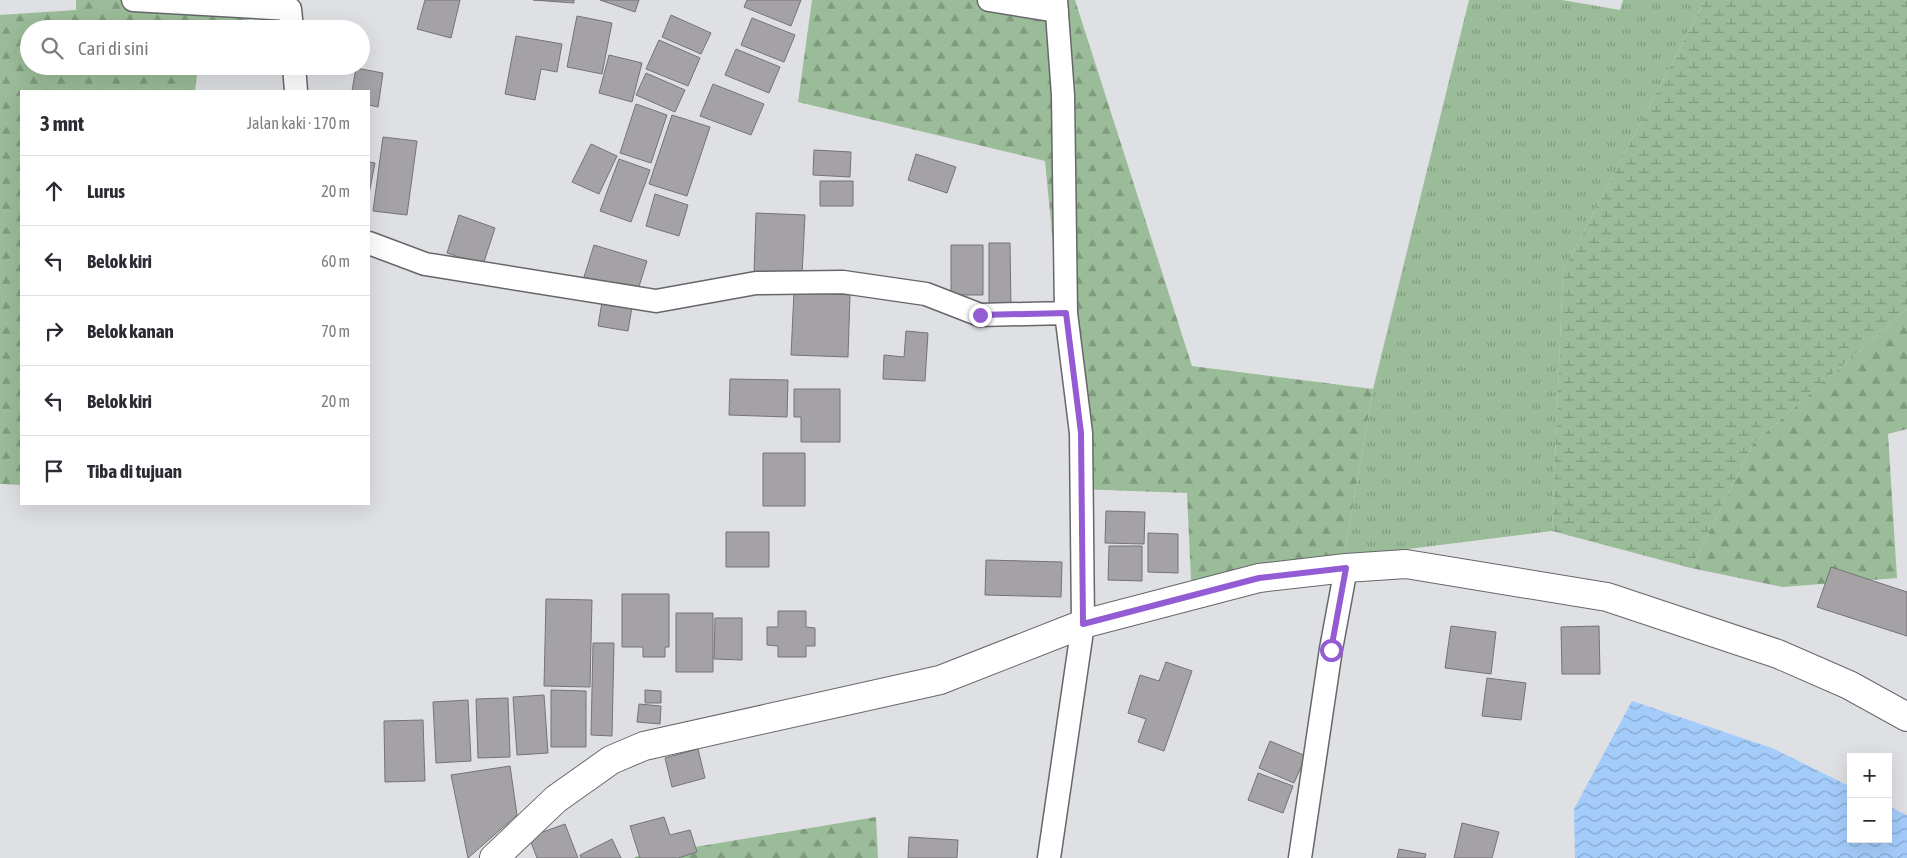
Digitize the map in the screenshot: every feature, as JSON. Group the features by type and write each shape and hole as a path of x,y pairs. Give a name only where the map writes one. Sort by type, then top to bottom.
{"street":[{"path":"133,0 290,8 291,20"},
{"path":"989,0 1056,6 1063,95 1066,313 1081,433 1083,624 1049,858"},
{"path":"295,75 296,90"},
{"path":"370,243 425,264 656,301 756,283 843,282 926,294 980,315 1066,313"},
{"path":"494,858 556,799 611,760 644,746 940,680 1083,624 1259,578 1346,568 1406,564 1607,597 1778,654 1849,685 1907,717"},
{"path":"1300,858 1331,650 1346,568"}],"green space":[{"path":"76,0 292,0 248,20 20,20 20,75 197,75 195,90 20,90 20,485 0,484 0,15 76,10"},
{"path":"812,0 1075,0 1192,366 1373,389 1344,557 1192,602 1187,493 1077,489 1045,161 798,102"},
{"path":"1469,0 1562,0 1620,10 1623,0 1705,0 1563,271 1552,531 1344,557 1373,389"},
{"path":"1705,0 1907,0 1907,309 1753,444 1691,568 1552,531 1563,271"},
{"path":"1907,309 1907,429 1888,434 1897,578 1783,587 1691,568 1753,444"},
{"path":"876,817 878,858 634,858 635,857"}],"water":[{"path":"1632,701 1772,748 1847,785 1847,843 1892,843 1892,808 1907,815 1907,858 1575,858 1574,809"}],"building":[{"path":"425,0 460,0 451,38 417,29"},
{"path":"533,0 574,0 574,3"},
{"path":"600,0 639,0 635,12"},
{"path":"747,0 801,0 791,26 744,7"},
{"path":"671,15 711,33 701,54 662,37"},
{"path":"577,16 612,23 602,74 567,67"},
{"path":"752,18 795,35 784,62 741,45"},
{"path":"516,36 562,44 557,72 541,69 535,100 505,94"},
{"path":"659,40 700,58 688,86 646,69"},
{"path":"736,49 780,67 769,93 725,75"},
{"path":"609,55 642,63 632,102 599,93"},
{"path":"370,71 383,73 378,107 370,105 370,90 352,90 355,75 370,75"},
{"path":"646,73 685,90 675,112 636,95"},
{"path":"713,84 764,104 751,135 700,116"},
{"path":"636,104 667,115 651,163 620,153"},
{"path":"672,115 710,127 687,196 649,184"},
{"path":"383,137 417,141 407,215 373,211"},
{"path":"591,144 617,156 599,194 572,182"},
{"path":"814,150 851,152 850,177 813,175"},
{"path":"916,154 956,167 947,193 908,180"},
{"path":"619,159 650,170 631,222 600,211"},
{"path":"370,162 375,163 370,189"},
{"path":"820,181 853,181 853,206 820,206"},
{"path":"655,194 688,205 679,236 646,226"},
{"path":"756,213 805,215 802,275 754,273"},
{"path":"459,215 495,228 483,265 447,253"},
{"path":"989,243 1010,243 1011,309 989,309"},
{"path":"594,245 647,261 637,293 584,277"},
{"path":"951,245 983,245 983,295 951,295"},
{"path":"794,292 850,295 848,357 791,355"},
{"path":"603,296 633,301 628,331 598,326"},
{"path":"906,331 928,333 925,381 883,379 884,355 904,357"},
{"path":"730,379 788,380 787,417 729,415"},
{"path":"794,389 840,389 840,442 801,442 801,417 794,417"},
{"path":"763,453 805,453 805,506 763,506"},
{"path":"1106,511 1145,512 1144,544 1105,543"},
{"path":"726,532 769,532 769,567 726,567"},
{"path":"1148,533 1178,534 1178,573 1148,572"},
{"path":"1109,546 1142,546 1142,581 1108,580"},
{"path":"986,560 1062,562 1061,597 985,595"},
{"path":"1831,567 1907,592 1907,636 1817,607"},
{"path":"622,594 669,594 669,647 665,647 665,657 643,657 643,647 622,647"},
{"path":"546,599 592,600 590,687 544,686"},
{"path":"778,611 806,611 806,627 815,628 815,646 806,646 806,657 778,657 778,646 767,645 767,627 778,627"},
{"path":"676,613 713,613 713,672 676,672"},
{"path":"715,618 742,618 742,660 714,659"},
{"path":"1451,626 1496,632 1491,674 1445,668"},
{"path":"1599,626 1600,674 1562,674 1561,627"},
{"path":"593,643 614,643 612,736 591,735"},
{"path":"1166,662 1192,671 1164,751 1138,742 1146,719 1128,713 1140,675 1159,681"},
{"path":"1487,678 1526,683 1521,720 1482,716"},
{"path":"551,690 586,691 586,747 551,747"},
{"path":"645,690 661,691 661,703 645,703"},
{"path":"544,695 548,753 517,755 513,697"},
{"path":"508,698 510,757 478,758 476,699"},
{"path":"468,700 471,761 436,763 433,702"},
{"path":"639,704 661,706 660,724 637,722"},
{"path":"423,720 425,781 385,782 384,721"},
{"path":"1270,741 1306,756 1294,783 1259,768"},
{"path":"698,749 705,778 672,787 665,758"},
{"path":"510,766 517,815 468,858 451,775"},
{"path":"1258,773 1293,786 1283,813 1248,800"},
{"path":"664,817 670,835 690,830 697,852 678,858 640,858 630,826"},
{"path":"1462,823 1499,832 1492,858 1454,858"},
{"path":"565,824 578,858 537,858 529,837"},
{"path":"909,837 958,840 957,858 908,858"},
{"path":"612,839 621,858 581,858 580,855"},
{"path":"1399,849 1426,854 1425,858 1397,858"}],"route":[{"path":"980,315 1066,313 1081,433 1083,624 1259,578 1346,568 1331,650"}]}
